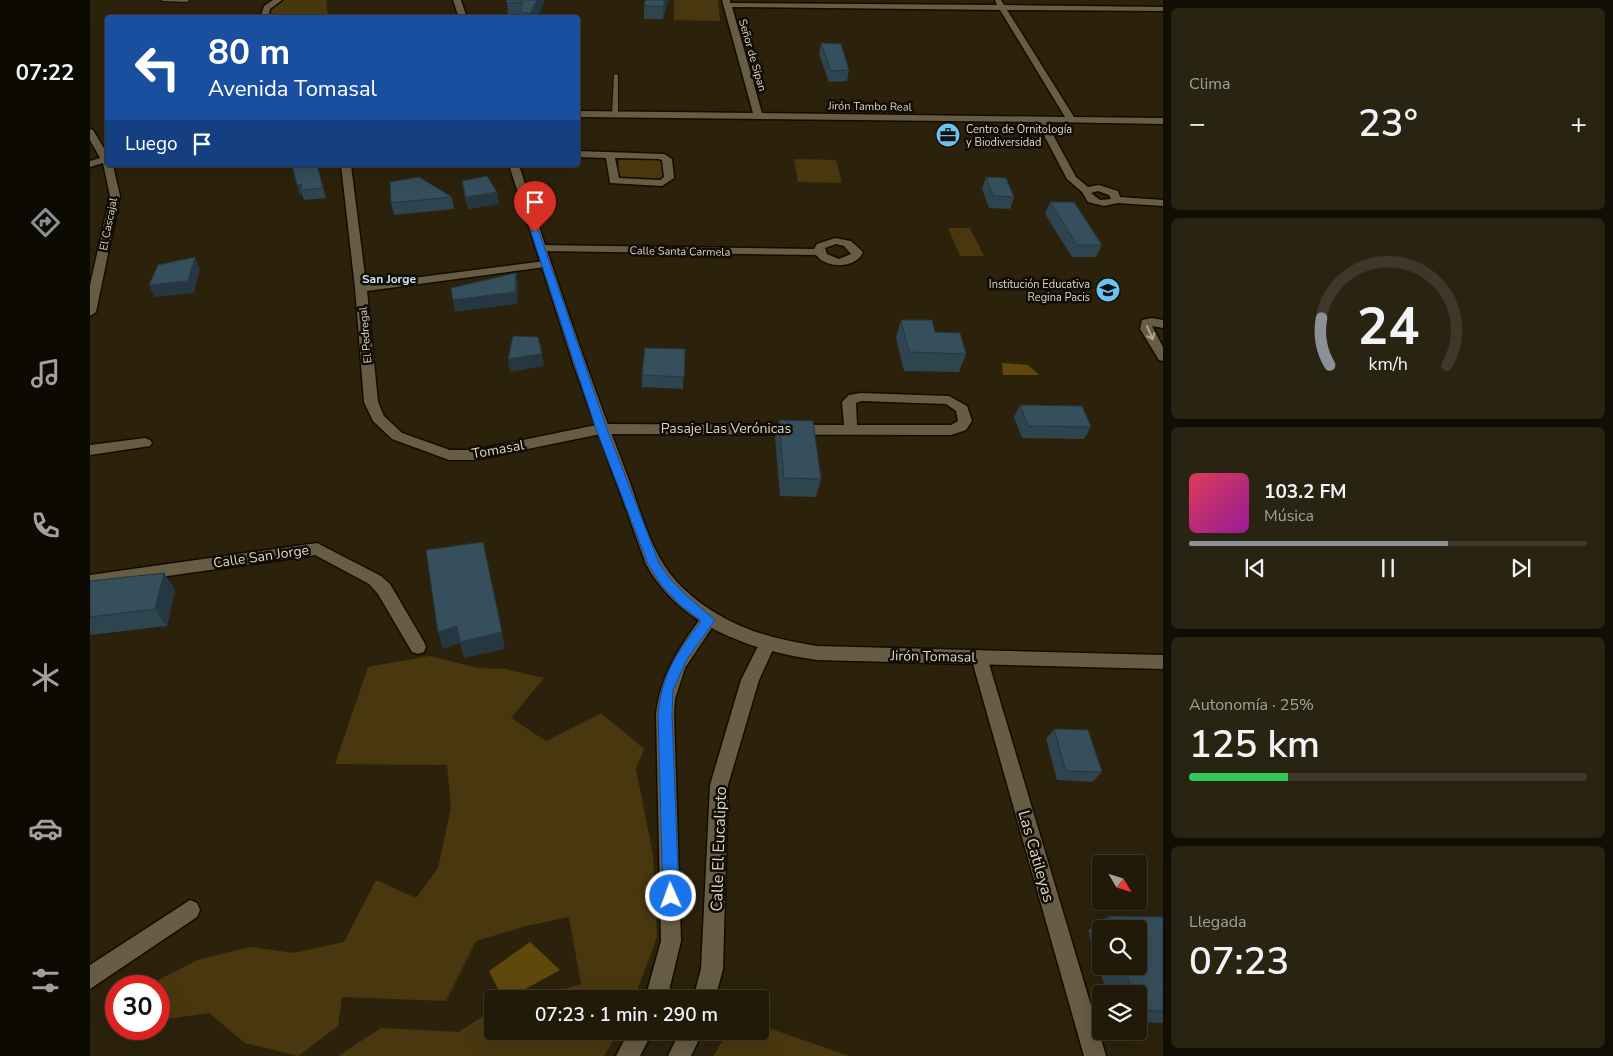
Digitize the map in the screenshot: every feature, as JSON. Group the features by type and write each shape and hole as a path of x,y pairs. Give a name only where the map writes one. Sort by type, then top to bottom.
{"street":[{"path":"265,15 267,8 278,0"},
{"path":"457,0 462,15"},
{"path":"1080,0 1086,8"},
{"path":"727,2 999,3 1086,8 1163,9"},
{"name":"Señor de Sipan","path":"727,2 758,116"},
{"path":"999,3 1071,119"},
{"name":"Jirón Tambo Real","path":"580,114 1163,121"},
{"path":"1040,120 1072,179 1087,191 1087,196 1105,204 1116,200 1163,203"},
{"name":"El Cascajal","path":"90,132 105,158"},
{"path":"580,154 610,155 664,157 667,159 669,178 662,183 614,181 610,155"},
{"path":"90,164 105,162"},
{"name":"El Cascajal","path":"90,312 115,196 108,167"},
{"name":"El Pedregal","path":"346,167 361,288 371,402 378,418 397,436"},
{"name":"Jirón Tomasal","path":"515,167 545,264 601,429 654,564 667,583 684,602 709,620 736,634 767,645 817,653 1163,662"},
{"name":"Calle Santa Carmela","path":"540,248 819,252"},
{"path":"361,288 545,264"},
{"path":"1163,324 1146,323 1146,329 1163,357"},
{"name":"Pasaje Las Verónicas","path":"601,429 951,430 961,427 966,421 962,409 949,400 861,397 854,398 849,402 851,429"},
{"name":"Tomasal","path":"397,436 449,455 474,456 601,429"},
{"path":"90,450 145,443"},
{"name":"Calle San Jorge","path":"90,581 317,549 375,580 384,589 418,648"},
{"path":"658,990 671,941 665,714 667,690 682,656 709,620"},
{"name":"Calle El Eucalipto","path":"706,990 712,969 720,785 750,680 767,645"},
{"name":"Las Catileyas","path":"979,656 1095,1056"},
{"path":"90,978 190,910"},
{"path":"627,1056 637,1040"},
{"path":"679,1056 687,1040"}],"lane":[{"path":"163,0 187,1"},
{"path":"615,114 616,75"}],"shaded area":[{"path":"283,0 326,0 328,15 270,15 274,6"},
{"path":"674,0 718,0 720,21 674,20"},
{"path":"619,159 663,159 664,180 618,180"},
{"path":"794,159 836,160 842,183 798,182"},
{"path":"948,228 970,228 984,256 960,256"},
{"path":"1002,363 1028,365 1039,375 1003,375"},
{"path":"430,656 478,668 506,669 544,678 511,718 546,741 601,713 644,749 636,769 653,855 657,937 637,990 561,990 581,984 569,917 526,926 476,941 446,1001 342,997 338,1026 298,1056 245,1043 209,1013 170,1018 170,975 168,975 197,960 250,947 294,953 344,942 376,880 416,898 438,868 451,808 447,765 335,764 368,667"},
{"path":"530,942 560,970 523,990 498,990 489,971"},
{"path":"484,1015 484,1040 614,1040 604,1056 338,1056 381,1028 459,1032"},
{"path":"769,1028 849,1056 713,1056 723,1040 769,1040"}],"building":[{"path":"507,0 537,0 530,14 520,11 523,2 506,3"},
{"path":"645,0 665,0 663,6 644,6"},
{"path":"821,43 841,44 849,70 831,71"},
{"path":"292,167 318,167 323,188 301,190 302,184 297,185"},
{"path":"487,176 497,192 466,197 462,181"},
{"path":"419,177 452,197 391,203 390,182"},
{"path":"986,177 1006,178 1014,197 993,196"},
{"path":"1050,202 1074,202 1102,245 1077,245"},
{"path":"195,257 188,281 149,285 158,265"},
{"path":"516,273 515,292 453,300 451,288"},
{"path":"901,320 932,320 935,332 960,333 966,354 909,352"},
{"path":"513,336 538,337 542,354 508,359"},
{"path":"645,348 685,349 684,377 642,375"},
{"path":"1020,405 1082,406 1091,427 1028,426"},
{"path":"779,420 813,421 821,479 784,478"},
{"path":"483,542 502,632 460,642 457,626 438,632 426,550"},
{"path":"164,573 155,609 90,617 90,581"},
{"path":"1054,729 1088,730 1102,772 1066,771"},
{"path":"1109,916 1163,917 1163,1011 1147,1010 1147,985 1130,985 1127,975 1147,975 1147,920 1110,920"}],"place":[{"name":"Centro de Ornitología y Biodiversidad","path":"948,135"},
{"name":"Institución Educativa Regina Pacis","path":"1108,290"}],"district":[{"name":"San Jorge","path":"389,279"}],"route":[{"path":"535,232 601,429 654,564 667,583 684,602 709,620 682,656 667,690 665,714 671,896"}]}
